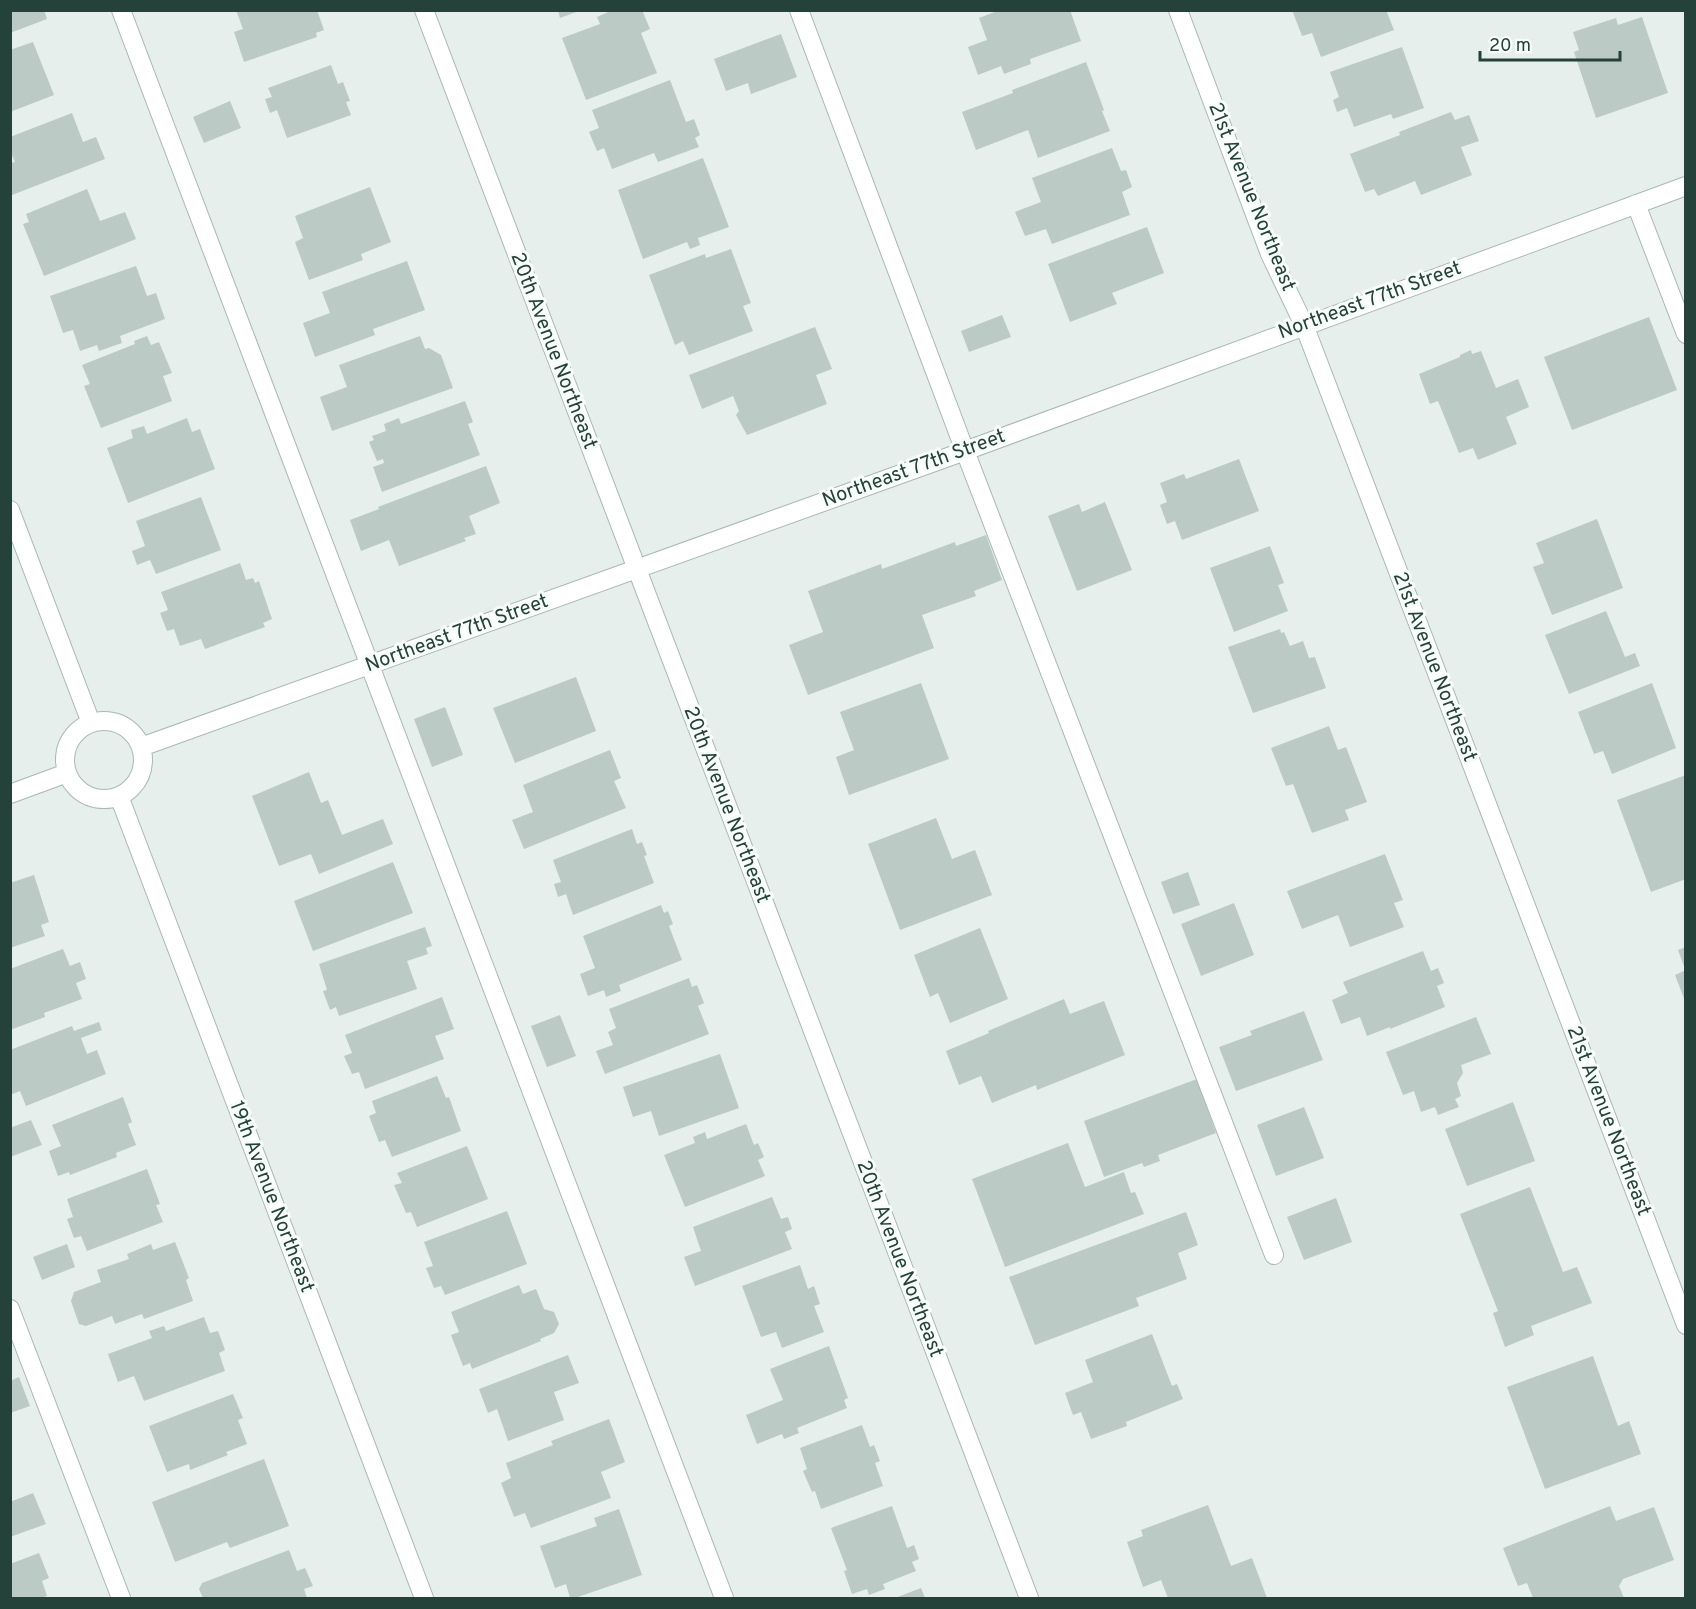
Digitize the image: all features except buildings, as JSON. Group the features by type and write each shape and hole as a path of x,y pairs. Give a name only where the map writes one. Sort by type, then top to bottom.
{"street":[{"path":"121,10 724,1599"},
{"name":"20th Avenue Northeast","path":"424,10 1029,1599"},
{"path":"799,10 965,451 1274,1255"},
{"name":"21st Avenue Northeast","path":"1178,10 1270,254 1304,325 1686,1325"},
{"name":"Northeast 77th Street","path":"141,747 965,451 1686,186"},
{"path":"1636,204 1686,334"},
{"path":"10,510 91,723"},
{"path":"97,720 122,724 132,732 141,747 143,766 139,778 130,789 119,796 106,799 92,798 80,791 67,774 64,755 68,742 76,732 97,720"},
{"path":"10,794 67,774"},
{"name":"19th Avenue Northeast","path":"119,796 424,1599"},
{"path":"10,1309 121,1599"}]}
